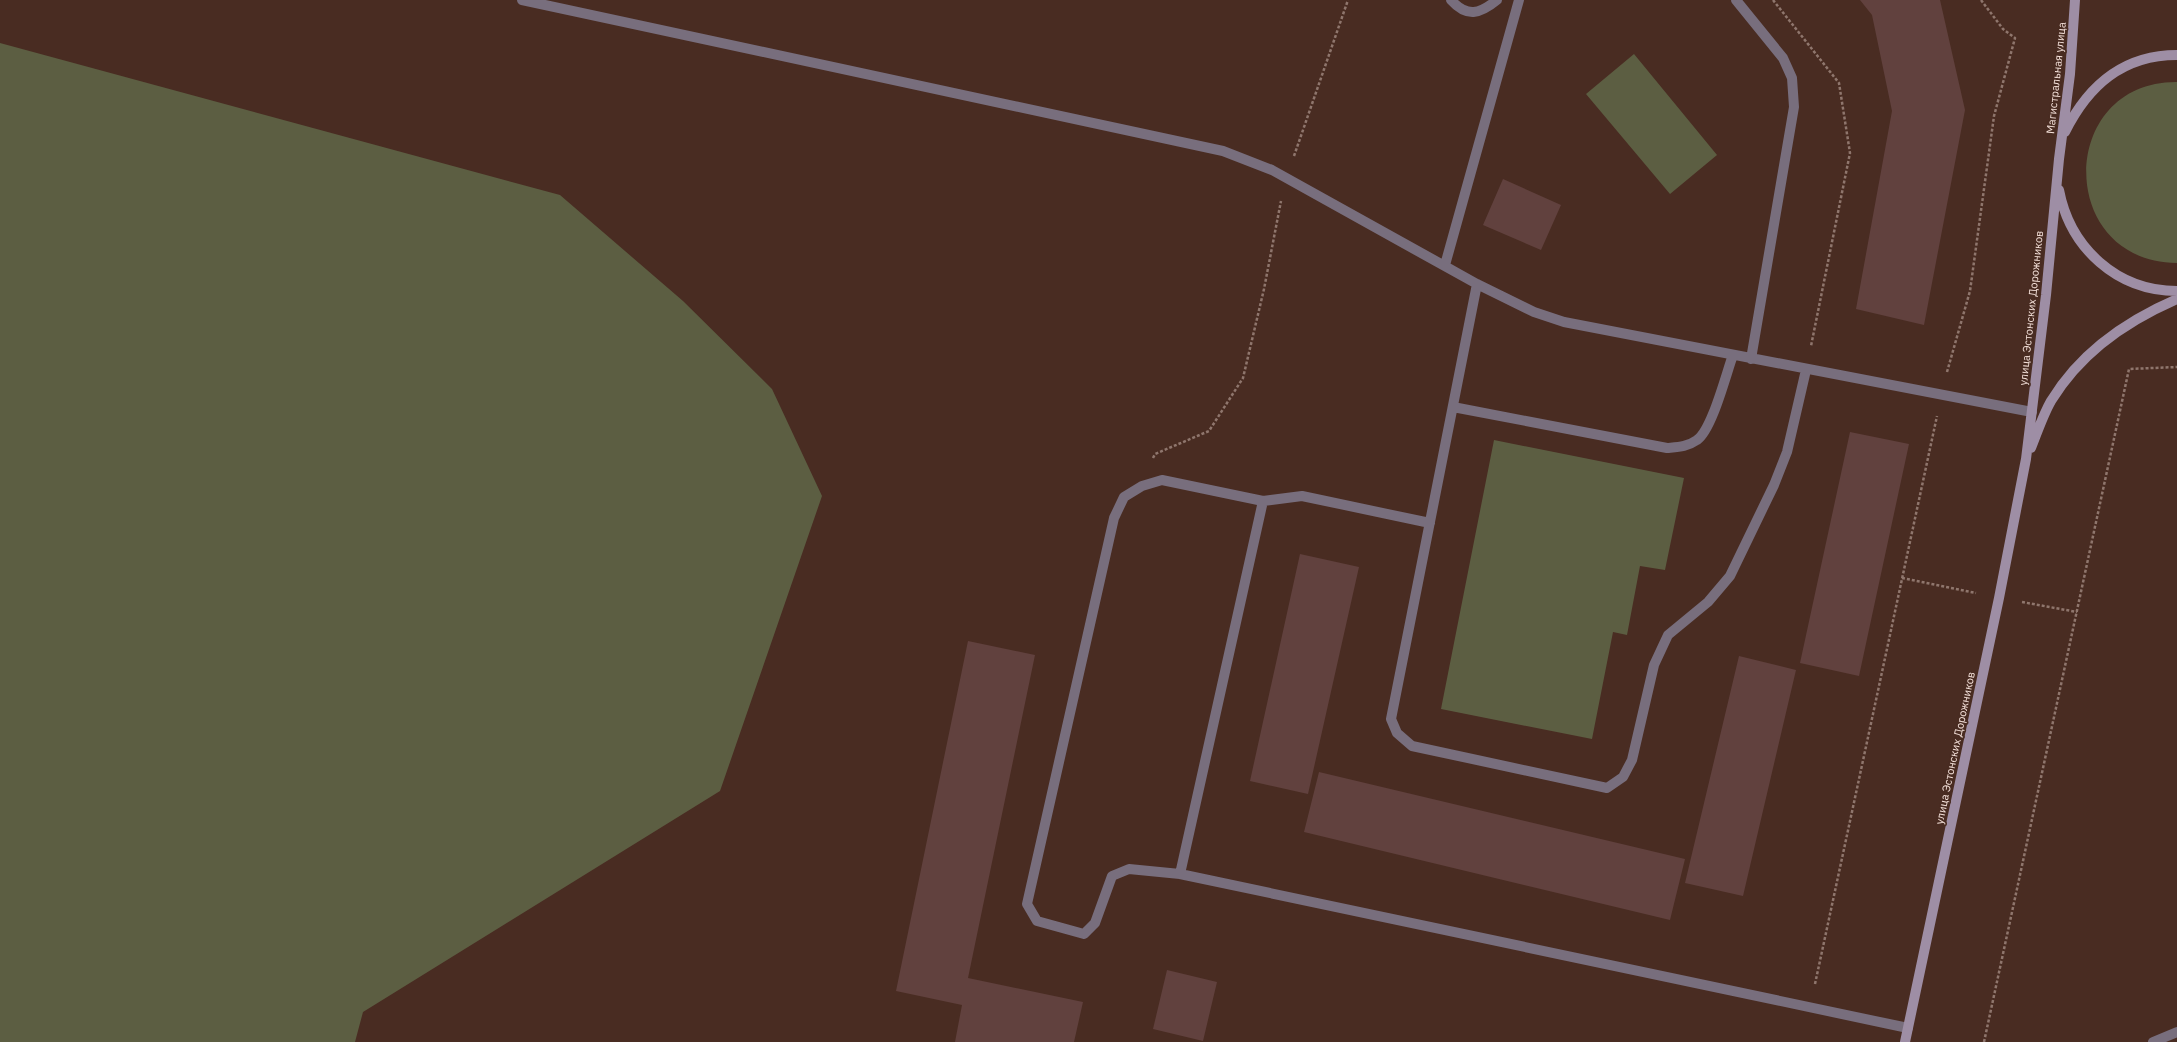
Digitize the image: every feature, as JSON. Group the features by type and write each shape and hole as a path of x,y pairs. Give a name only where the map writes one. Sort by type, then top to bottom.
{"main road":[{"name":"Магистральная улица","path":"2058,159 2070,74 2075,0"},
{"path":"2177,54 2140,60 2115,71 2094,88 2076,108 2064,132 2058,159 2058,182 2062,205 2071,227 2083,247 2100,263 2119,277 2140,286 2163,291 2177,291"},
{"name":"улица Эстонских Дорожников","path":"1905,1042 1999,598 2026,459 2046,295 2058,159"},
{"name":"улица Эстонских Дорожников","path":"2026,459 2051,402 2085,357 2132,321 2177,299"}],"lane":[{"path":"522,0 1223,151 1272,170 1477,284 1534,312 1564,322 1806,370 2032,412"},
{"path":"1451,0 1457,7 1472,13 1485,10 1496,0"},
{"path":"1445,265 1520,0"},
{"path":"1736,0 1783,58 1792,78 1794,107 1751,359"},
{"path":"1477,284 1391,719 1397,733 1412,746 1607,788 1623,777 1632,760 1654,665 1668,635 1708,602 1730,576 1774,485 1787,452 1806,370"},
{"path":"1453,407 1667,448 1683,447 1698,440 1708,426 1733,355"},
{"path":"1430,523 1302,496 1263,501 1162,480 1142,486 1124,497 1114,518 1027,904 1037,921 1084,934 1095,922 1112,876 1129,869 1180,874 1908,1028"},
{"path":"1180,874 1263,501"},
{"path":"2154,1042 2177,1032"}],"path":[{"path":"1133,492 1155,454 1209,431 1243,378 1264,289 1286,178 1330,58 1348,0"},
{"path":"1773,0 1839,83 1850,153 1806,370"},
{"path":"1941,395 1970,291 1994,116 2015,38 2003,29 1981,0"},
{"path":"1984,1042 2130,369 2177,367"},
{"path":"1815,987 1934,426"}],"green space":[{"path":"0,43 560,195 683,301 772,389 822,496 720,791 363,1012 355,1042 0,1042"},
{"path":"1634,54 1717,155 1670,194 1586,94"},
{"path":"2177,82 2177,263 2137,255 2109,234 2092,205 2086,172 2092,139 2109,110 2138,89"},
{"path":"1494,440 1684,478 1665,570 1640,566 1627,635 1613,632 1592,739 1441,709"}],"building":[{"path":"1860,0 1940,0 1965,110 1924,325 1856,309 1892,111 1872,15"},
{"path":"1503,179 1561,205 1541,250 1483,225"},
{"path":"1850,432 1909,444 1859,676 1800,663"},
{"path":"1300,554 1359,567 1308,794 1250,781"},
{"path":"968,641 1035,655 968,978 1083,1002 1074,1042 955,1042 962,1005 896,991"},
{"path":"1739,656 1796,670 1743,896 1685,883"},
{"path":"1319,772 1685,859 1670,920 1304,832"},
{"path":"1167,970 1217,982 1203,1041 1153,1029"}]}
